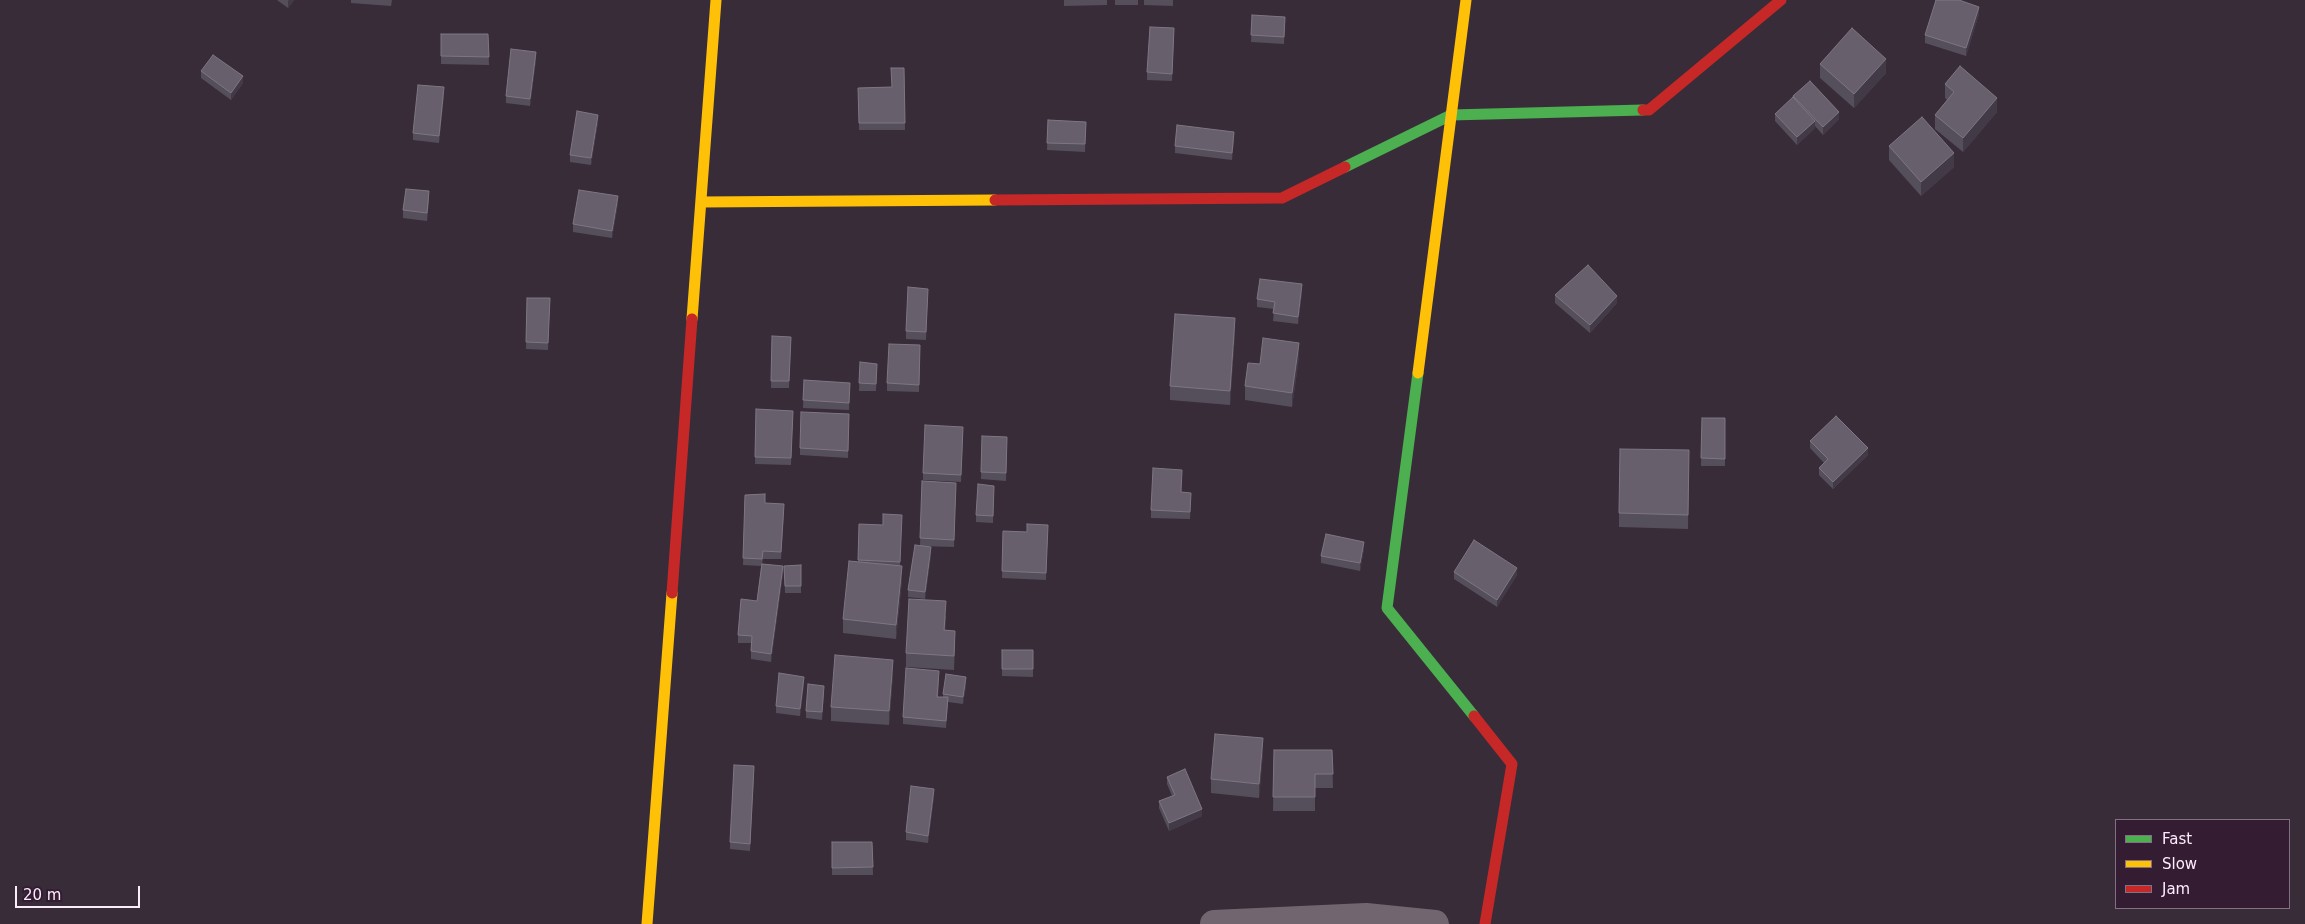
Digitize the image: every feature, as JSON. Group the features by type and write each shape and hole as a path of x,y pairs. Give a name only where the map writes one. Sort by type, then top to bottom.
{"street":[{"path":"647,924 716,0"},
{"path":"1466,0 1387,608 1512,764 1485,924"},
{"path":"701,202 1282,198 1452,116 1649,110 1781,0"},
{"path":"1214,924 1366,917 1435,924"}],"building":[{"path":"1936,0 1959,0 1979,7 1966,48 1925,35"},
{"path":"1252,15 1285,17 1284,37 1251,35"},
{"path":"1150,27 1174,28 1172,74 1147,72"},
{"path":"1852,28 1886,59 1854,94 1820,64"},
{"path":"441,34 488,34 489,57 441,56"},
{"path":"511,49 536,52 530,99 506,96"},
{"path":"213,55 243,76 231,93 201,71"},
{"path":"1960,66 1997,98 1963,138 1935,115 1954,92 1945,84"},
{"path":"891,68 904,68 905,123 859,123 858,88 892,87"},
{"path":"1810,81 1839,112 1823,127 1793,96"},
{"path":"418,85 444,87 439,136 413,133"},
{"path":"1793,97 1815,121 1797,137 1775,114"},
{"path":"577,111 598,115 591,158 570,155"},
{"path":"1922,117 1954,153 1921,182 1889,146"},
{"path":"1048,120 1086,122 1085,144 1047,143"},
{"path":"1177,125 1234,132 1232,153 1175,146"},
{"path":"406,189 429,191 427,213 403,210"},
{"path":"579,190 618,196 612,231 573,224"},
{"path":"1588,265 1617,296 1590,325 1555,295"},
{"path":"1260,279 1302,284 1298,317 1273,313 1275,302 1257,299"},
{"path":"908,287 928,289 926,332 906,331"},
{"path":"527,298 550,298 548,343 526,342"},
{"path":"1175,314 1235,318 1230,391 1170,386"},
{"path":"772,336 791,337 789,381 771,381"},
{"path":"1263,338 1299,343 1292,393 1245,386 1248,363 1260,364"},
{"path":"889,344 920,345 919,385 887,383"},
{"path":"860,362 877,364 876,384 859,383"},
{"path":"804,380 850,383 849,403 803,400"},
{"path":"756,409 793,411 791,458 755,457"},
{"path":"801,412 849,414 848,451 800,448"},
{"path":"1836,416 1868,448 1833,482 1819,468 1828,459 1810,441"},
{"path":"1702,418 1725,418 1725,459 1701,458"},
{"path":"925,425 963,427 961,475 923,473"},
{"path":"982,436 1007,437 1006,473 981,472"},
{"path":"1620,449 1689,450 1688,515 1619,513"},
{"path":"1153,468 1182,470 1181,492 1191,493 1190,512 1151,510"},
{"path":"922,481 956,483 954,540 920,538"},
{"path":"978,484 994,486 993,516 976,515"},
{"path":"765,494 765,503 784,504 781,552 763,551 762,559 743,558 745,495"},
{"path":"883,514 902,515 900,562 858,560 859,524 883,525"},
{"path":"1027,524 1048,525 1046,573 1002,571 1003,531 1027,532"},
{"path":"1326,534 1364,542 1360,563 1321,556"},
{"path":"1474,540 1517,568 1497,600 1454,572"},
{"path":"915,545 931,547 925,592 908,590"},
{"path":"849,561 902,566 896,625 843,619"},
{"path":"762,564 783,566 771,654 751,651 752,636 738,635 741,599 757,601"},
{"path":"801,565 801,586 785,586 784,566"},
{"path":"909,599 946,601 944,630 955,631 954,656 906,653"},
{"path":"1002,650 1033,650 1033,669 1002,669"},
{"path":"835,655 893,660 889,711 831,707"},
{"path":"906,668 939,671 937,697 948,697 946,721 903,717"},
{"path":"779,673 804,677 800,709 776,706"},
{"path":"946,674 966,677 963,697 943,694"},
{"path":"808,684 824,686 822,712 806,711"},
{"path":"1215,734 1263,738 1259,784 1211,779"},
{"path":"1274,750 1332,750 1333,774 1315,774 1315,797 1273,797"},
{"path":"734,765 754,766 750,844 730,842"},
{"path":"1185,769 1202,809 1169,823 1159,801 1175,795 1167,777"},
{"path":"911,786 934,789 928,836 906,832"},
{"path":"832,842 872,842 873,867 832,868"}],"traffic: fast":[{"path":"1345,167 1451,115 1643,110"},
{"path":"1418,373 1387,608 1474,716"}],"traffic: slow":[{"path":"692,319 716,0"},
{"path":"1418,373 1466,0"},
{"path":"701,202 995,200"},
{"path":"647,924 672,593"}],"traffic: jam":[{"path":"1643,110 1649,110 1781,0"},
{"path":"995,200 1282,198 1345,167"},
{"path":"672,593 692,319"},
{"path":"1474,716 1512,764 1485,924"}]}
